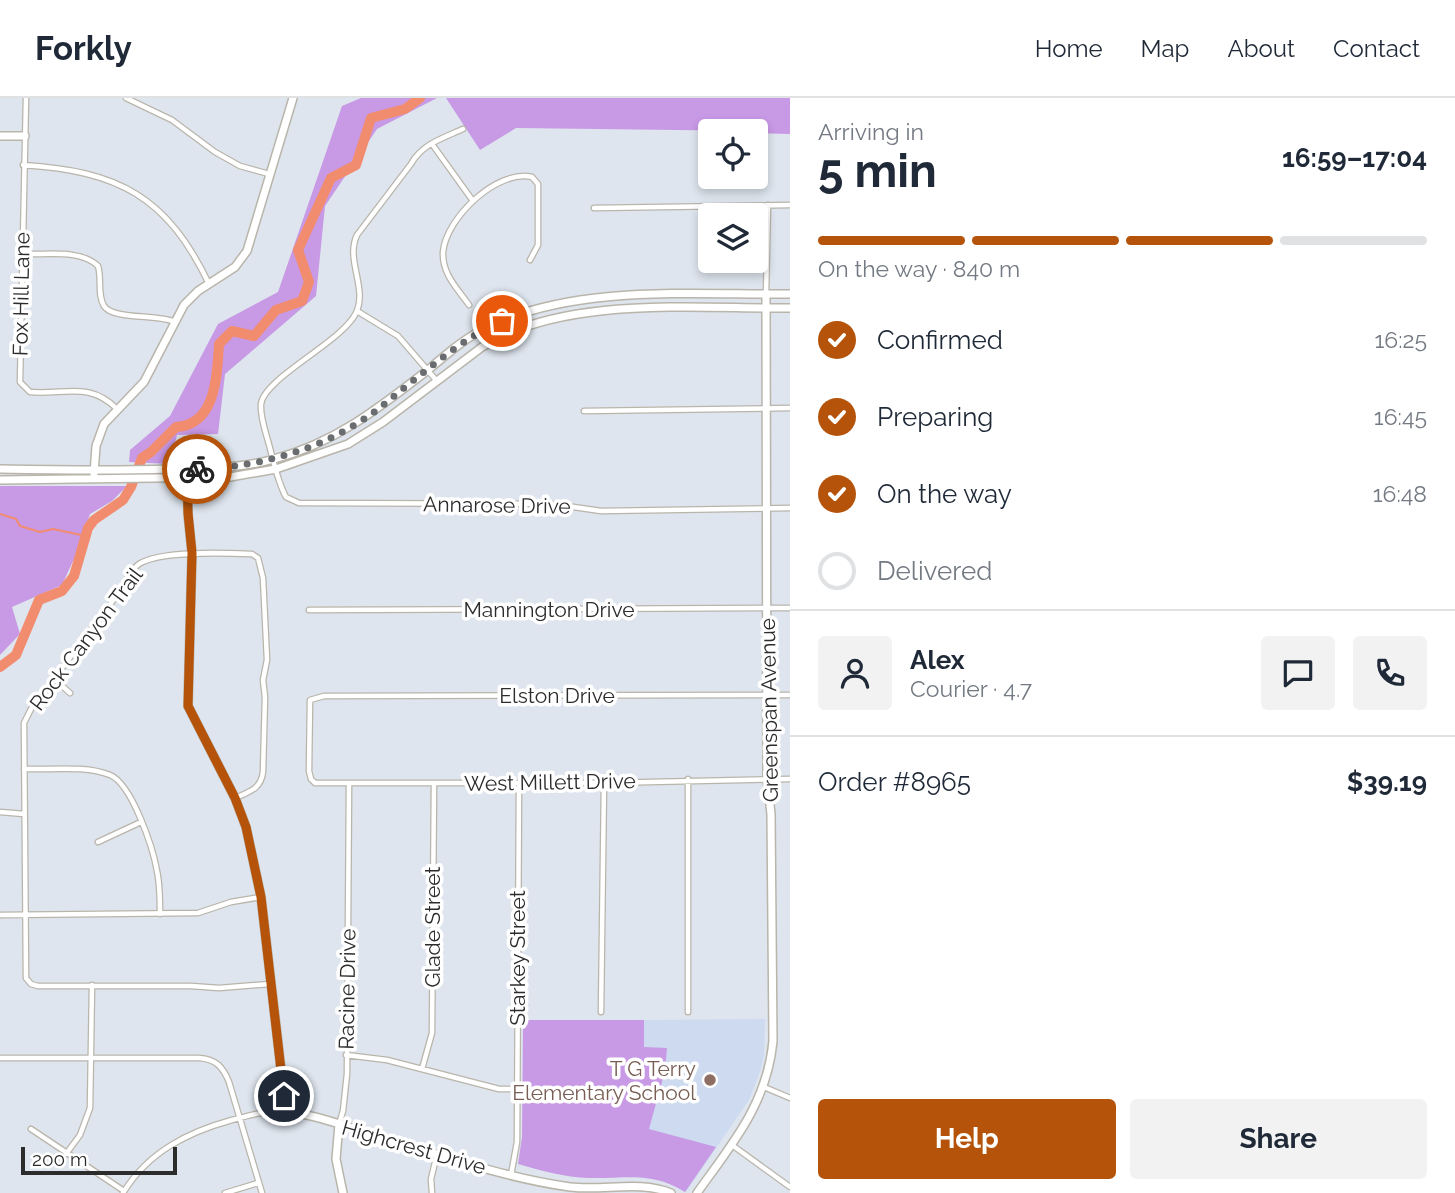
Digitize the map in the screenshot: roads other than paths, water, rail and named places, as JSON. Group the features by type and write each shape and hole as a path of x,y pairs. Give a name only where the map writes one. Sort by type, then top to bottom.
{"street":[{"name":"Fox Hill Lane","path":"26,98 20,375 23,387 34,393 92,392 107,398 117,409"},
{"path":"126,98 172,120 215,152 240,166 270,174"},
{"path":"94,480 100,434 107,419 144,382 187,301 234,267 247,251 292,98"},
{"path":"436,380 398,336 357,311 360,296 353,248 354,240 416,155 463,129"},
{"path":"0,136 26,136"},
{"path":"432,144 473,201"},
{"path":"23,165 85,173 131,190 178,230 188,243 209,285"},
{"path":"469,305 446,274 443,251 450,229 473,201 510,177 525,175 536,180 539,189 538,245 530,260"},
{"path":"768,205 790,205"},
{"path":"594,208 698,206"},
{"path":"24,254 78,256 88,259 98,266 102,301 109,311 125,315 156,316 176,322"},
{"name":"Greenspan Avenue","path":"696,1193 748,1120 764,1087 770,1068 773,1041 771,814 767,779 766,273"},
{"path":"0,470 187,469 232,467 274,459 309,447 365,419 486,327 518,314 549,305 634,295 790,294"},
{"path":"634,295 634,309"},
{"path":"0,480 230,477 276,469 348,444 383,422 494,339 538,322 587,313 634,309 790,308"},
{"name":"Annarose Drive","path":"357,311 350,322 264,395 261,410 276,469 286,496 299,503 553,504 601,511 790,508"},
{"path":"486,327 494,339"},
{"path":"584,411 790,408"},
{"path":"187,469 192,553 188,706 235,798 246,827 261,897 286,1112"},
{"name":"Rock Canyon Trail","path":"92,985 38,986 27,981 25,974 24,723 53,678 137,565 153,559 192,553 252,554 260,564 267,660 262,680 265,697 262,780 257,788 235,798"},
{"name":"Mannington Drive","path":"309,610 790,608"},
{"path":"53,678 70,693"},
{"name":"Elston Drive","path":"311,779 309,704 313,698 324,696 790,695"},
{"path":"24,769 90,771 109,775 124,787 141,822 156,866 160,914"},
{"name":"West Millett Drive","path":"311,779 315,783 349,784 790,779"},
{"path":"688,779 688,1012"},
{"name":"Glade Street","path":"422,1069 432,1033 434,783"},
{"name":"Starkey Street","path":"511,1175 517,1142 519,783"},
{"path":"601,1012 604,783"},
{"name":"Racine Drive","path":"343,1193 336,1159 343,1111 346,1055 349,784"},
{"path":"0,812 24,814"},
{"path":"97,842 141,822"},
{"path":"0,915 198,913 231,902 261,897"},
{"path":"66,1154 80,1135 89,1114 92,985 219,988 270,984"},
{"path":"346,1055 372,1057 489,1087 517,1089"},
{"path":"0,1058 199,1058 216,1062 225,1071 262,1193"},
{"path":"764,1087 790,1098"},
{"name":"Highcrest Drive","path":"123,1192 149,1160 203,1128 274,1111 339,1124 511,1175 577,1187 649,1187 671,1193"},
{"path":"31,1129 123,1192"},
{"path":"731,1145 790,1187"},
{"path":"432,1193 431,1179 437,1154"},
{"path":"225,1193 258,1183"}],"waterway":[{"path":"0,667 16,655 39,600 62,591 74,576 88,528 94,520 123,500 142,458 176,427 199,418 207,408 215,384 219,344 232,331 254,336 276,310 302,301 309,282 298,250 331,178 356,165 371,118 405,109 420,98"},
{"path":"0,514 16,519 20,526 40,532 53,529 86,536"}],"place":[{"name":"T G Terry Elementary School","path":"710,1080"}]}
